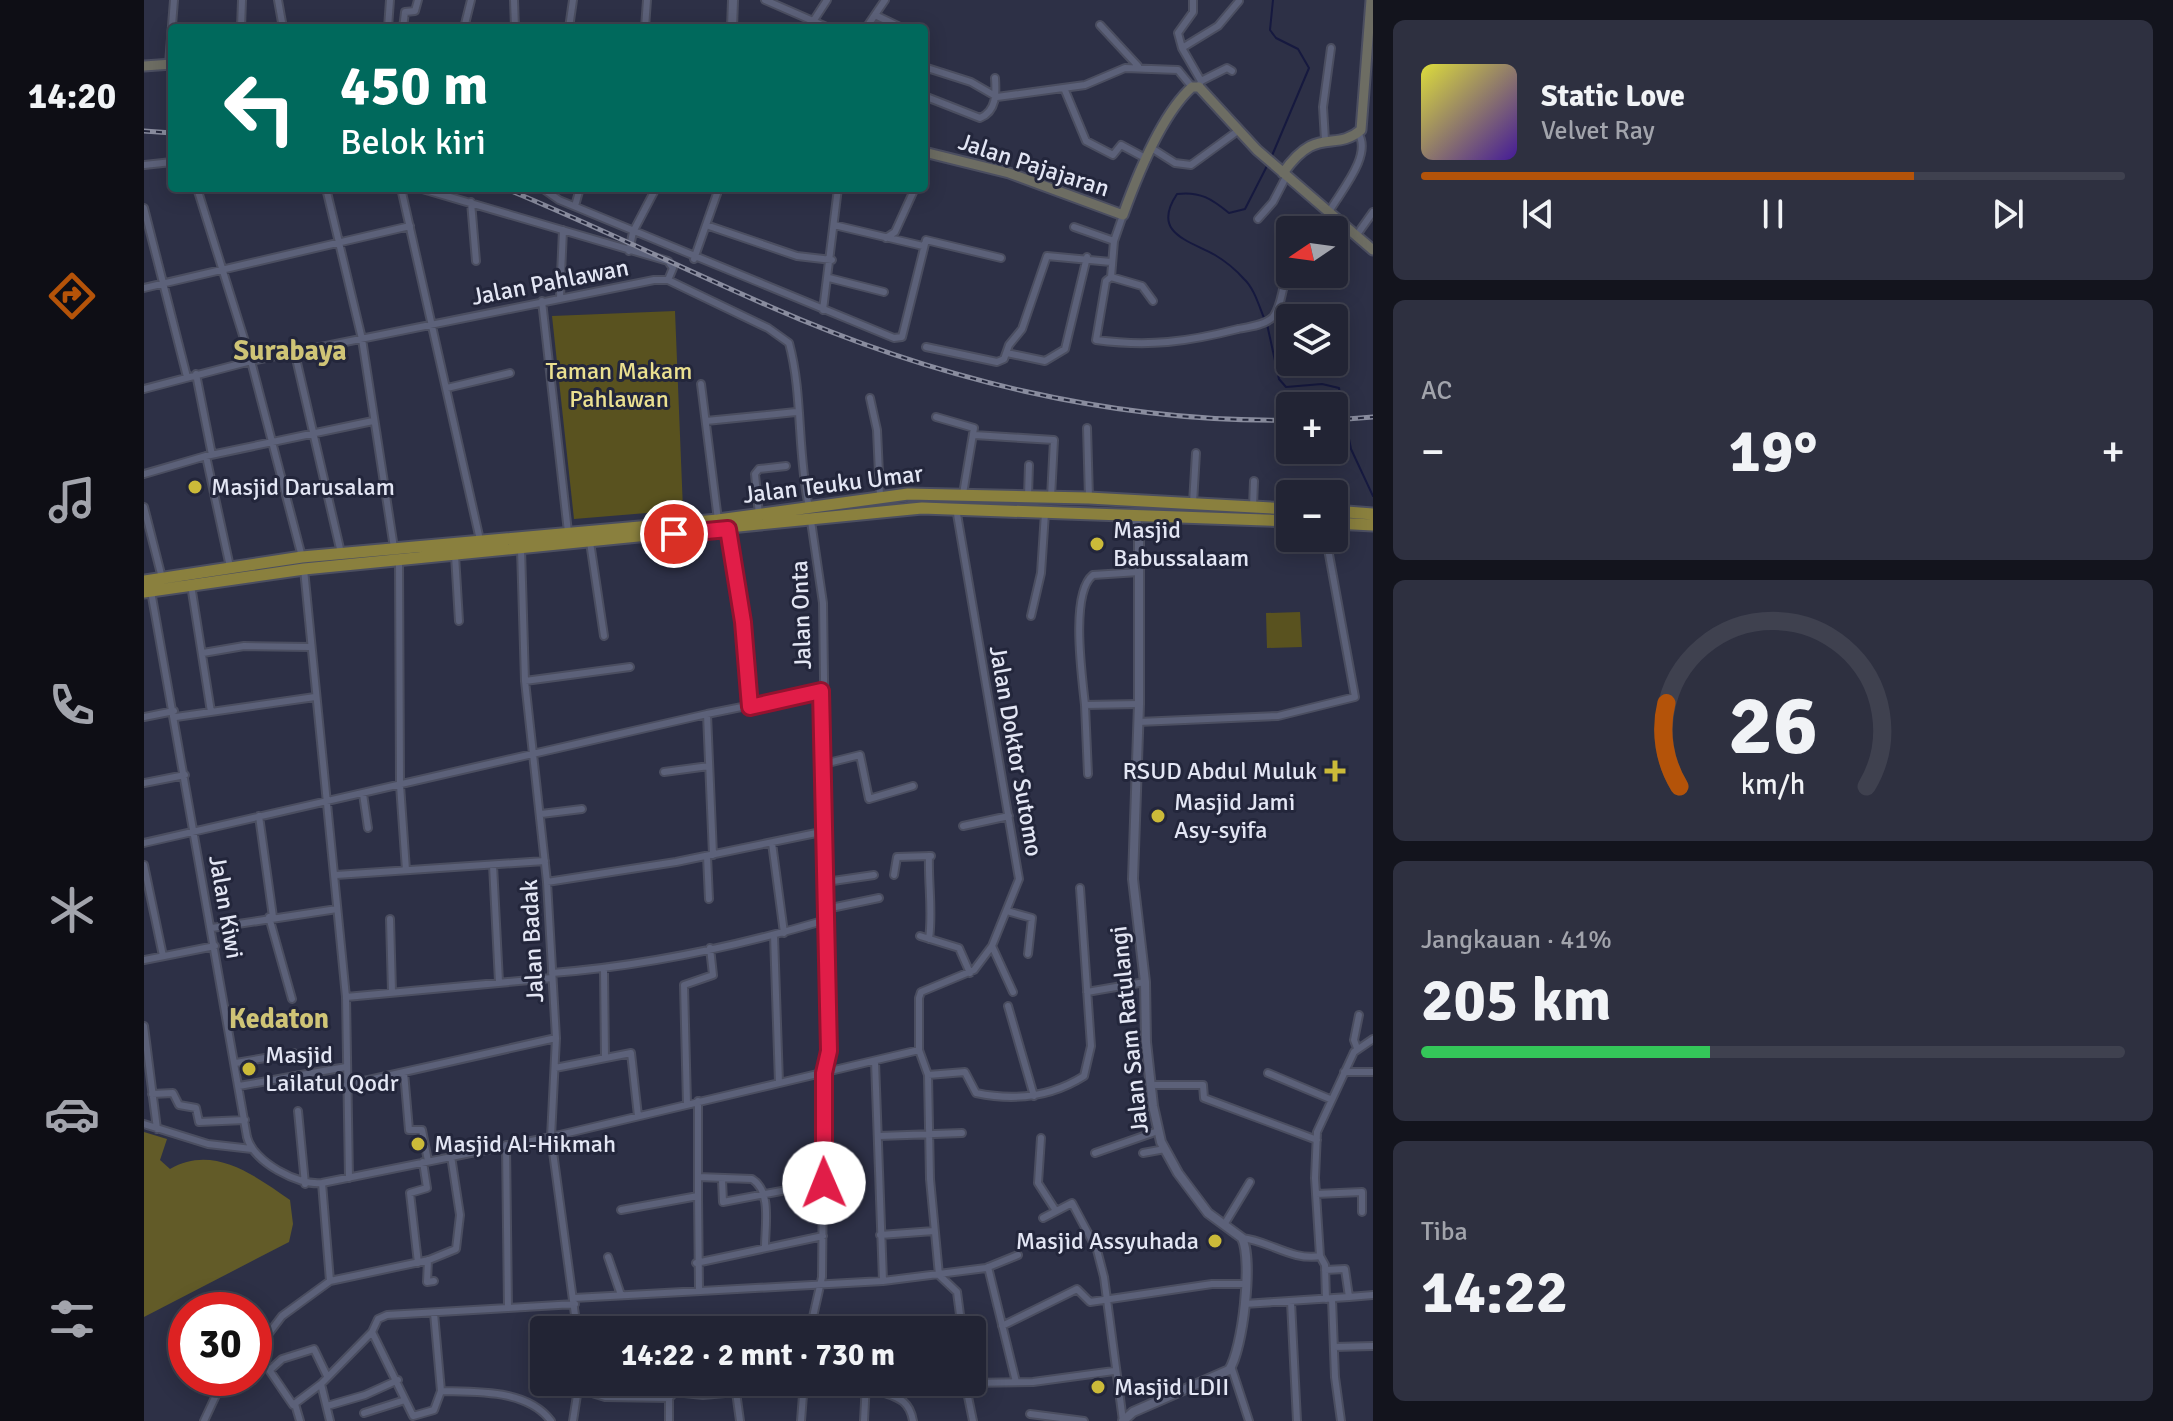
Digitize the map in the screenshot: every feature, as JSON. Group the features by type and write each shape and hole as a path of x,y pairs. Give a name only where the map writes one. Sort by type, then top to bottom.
{"highway":[{"name":"Jalan Teuku Umar","path":"690,527 718,520 908,494 1089,498 1276,508"},
{"path":"1161,501 1161,515"},
{"path":"1197,504 1202,517"},
{"name":"Jalan Teuku Umar","path":"146,588 191,585 341,553 455,555 521,549 590,535 690,527 728,529 903,510 1045,510 1276,520"},
{"path":"1348,512 1373,514"},
{"path":"1348,524 1373,525"},
{"name":"Jalan Teuku Umar","path":"146,588 162,578 230,567 397,554 480,540 568,532 590,535"}],"main road":[{"path":"1285,174 1300,150 1325,140 1358,133 1362,125 1372,40 1371,0"},
{"path":"144,66 168,64"},
{"path":"1197,85 1257,150 1334,216"},
{"name":"Jalan Pajajaran","path":"928,156 1009,173 1123,215 1147,159 1178,103 1197,85"},
{"path":"1348,229 1373,250"}],"street":[{"path":"172,24 174,0"},
{"path":"241,24 242,0"},
{"path":"278,0 282,24"},
{"path":"388,24 390,0"},
{"path":"404,24 406,11 415,11 418,0"},
{"path":"465,24 471,0"},
{"path":"514,0 515,24"},
{"path":"570,24 573,0"},
{"path":"645,24 647,0"},
{"path":"732,24 733,0"},
{"path":"765,0 822,24"},
{"path":"814,20 827,0"},
{"path":"869,24 885,0"},
{"path":"1193,0 1193,12 1178,33 1197,85"},
{"path":"1182,48 1218,26 1239,1"},
{"path":"875,15 894,24"},
{"path":"1100,25 1138,66"},
{"path":"1325,140 1323,107 1331,48"},
{"path":"928,68 971,82 997,97 1064,88 1138,66 1178,70 1197,85"},
{"path":"1197,85 1227,68 1232,71"},
{"path":"928,98 980,118 987,115 997,97 995,78"},
{"path":"1064,88 1086,141 1113,155 1121,145 1147,159"},
{"path":"1153,149 1175,163 1191,165 1239,130"},
{"path":"1329,212 1361,158 1362,140 1358,133"},
{"path":"144,165 168,162"},
{"path":"1258,219 1273,202 1285,174"},
{"path":"198,192 251,361 303,563 346,997 349,1178"},
{"path":"327,192 362,339 397,554 400,785 406,870"},
{"path":"402,192 480,540"},
{"path":"434,192 668,261 673,268 668,280 768,328 789,343 796,383 802,479 809,507"},
{"path":"546,192 694,259 900,339 923,246 928,239 1001,258"},
{"path":"575,206 579,192"},
{"path":"629,251 633,232 654,192"},
{"path":"694,259 718,192"},
{"path":"823,310 832,260 838,192"},
{"path":"886,238 895,232 913,192"},
{"path":"471,202 476,261"},
{"path":"144,208 187,377"},
{"path":"1356,236 1373,212"},
{"path":"1111,277 1114,241 1123,215"},
{"path":"706,225 797,256 832,260"},
{"path":"834,225 923,246"},
{"path":"144,288 410,226"},
{"path":"1074,227 1114,241"},
{"path":"560,297 563,230"},
{"path":"926,347 997,362 1007,353 1009,345 1022,329 1047,256 1087,257 1111,262"},
{"path":"1007,353 1045,361 1065,349 1087,257"},
{"path":"1111,277 1142,286 1153,301"},
{"path":"1111,277 1106,281 1096,340 1130,344 1180,343 1270,320 1284,288"},
{"path":"829,278 884,292"},
{"name":"Jalan Pahlawan","path":"144,389 251,361 560,297 668,280"},
{"path":"542,301 568,532"},
{"path":"295,354 341,553"},
{"path":"447,388 510,373"},
{"path":"196,374 230,567"},
{"path":"701,384 718,520"},
{"path":"870,398 877,430 880,496"},
{"path":"706,421 796,412"},
{"path":"936,417 971,425 974,435 963,494"},
{"path":"144,474 209,456 373,421"},
{"path":"1087,428 1089,498"},
{"path":"974,435 1054,440 1051,497"},
{"path":"1196,453 1197,504"},
{"path":"1028,496 1029,465"},
{"path":"759,515 755,474 759,469 786,466"},
{"path":"1253,507 1254,481"},
{"path":"144,507 162,578"},
{"name":"Jalan Doktor Sutomo","path":"919,1050 921,992 970,973 992,946 1019,879 956,508"},
{"path":"1031,616 1041,573 1045,510"},
{"name":"Jalan Sam Ratulangi","path":"1141,514 1133,879 1145,982 1151,1085 1158,1131 1165,1149 1194,1195 1242,1238"},
{"name":"Jalan Onta","path":"811,521 822,578 821,691 829,1051 824,1073 823,1236 820,1284 813,1316"},
{"path":"728,529 743,622 750,707"},
{"path":"590,535 604,636"},
{"name":"Jalan Badak","path":"521,549 525,681 547,882 556,1038 551,1137 576,1316"},
{"path":"1138,722 1278,716 1355,697 1329,552"},
{"path":"455,555 459,621"},
{"path":"1088,774 1080,610 1084,585 1093,575 1101,573 1139,572"},
{"path":"191,585 211,712"},
{"name":"Jalan Kiwi","path":"146,588 175,714 252,1149"},
{"path":"203,653 244,646 310,647"},
{"path":"525,681 630,667"},
{"path":"144,843 707,714 821,691"},
{"path":"144,717 211,712 315,697"},
{"path":"1085,705 1139,704"},
{"path":"707,714 709,899"},
{"path":"824,764 860,755 869,799 913,786"},
{"path":"664,772 709,766"},
{"path":"144,783 185,775"},
{"path":"363,794 368,828"},
{"path":"541,814 582,809"},
{"path":"259,816 271,917 292,999"},
{"path":"963,826 1009,816"},
{"path":"547,882 710,856 826,831"},
{"path":"772,843 784,933"},
{"path":"894,875 897,857 931,856 928,888 932,917 929,939"},
{"path":"336,875 545,861"},
{"path":"144,865 163,956"},
{"path":"493,865 499,982"},
{"path":"826,882 874,875"},
{"path":"928,1075 965,1072 980,1094 1034,1096 1060,1091 1087,1071 1091,1046 1080,888"},
{"path":"826,909 879,898"},
{"path":"212,928 337,909"},
{"path":"1007,911 1032,918 1028,954"},
{"path":"390,919 392,992"},
{"path":"346,997 604,969 784,933 826,920"},
{"path":"774,935 779,1083"},
{"path":"920,936 960,949 970,973"},
{"path":"144,960 215,946"},
{"path":"992,946 1013,992"},
{"path":"687,1104 688,1003 684,985 713,975 710,948"},
{"path":"604,969 605,1058"},
{"path":"1087,992 1145,982"},
{"path":"1008,1006 1034,1096"},
{"path":"1357,1048 1354,1040 1359,1015"},
{"path":"144,1026 157,1129"},
{"path":"346,1085 556,1038"},
{"path":"1341,1421 1329,1299 1320,1256 1317,1140 1330,1099 1357,1048 1373,1039"},
{"path":"144,1124 208,1144 252,1149 305,1184 322,1183 551,1137 919,1050 928,1075 934,1231 939,1275 957,1292 960,1316"},
{"path":"236,1063 294,1053"},
{"path":"555,1068 631,1053 638,1116"},
{"path":"875,1061 883,1281"},
{"path":"239,1086 290,1074 346,1067"},
{"path":"404,1072 409,1130 422,1130 426,1161 427,1188 410,1193 418,1263"},
{"path":"1344,1072 1373,1072"},
{"path":"1268,1073 1330,1099"},
{"path":"1151,1085 1203,1085 1204,1098 1317,1140"},
{"path":"152,1094 173,1093 179,1105 196,1108 199,1122 245,1120"},
{"path":"698,1101 696,1263 699,1289"},
{"path":"298,1111 305,1184"},
{"path":"1095,1153 1158,1131"},
{"path":"879,1136 962,1133"},
{"path":"1041,1138 1038,1183 1056,1211"},
{"path":"506,1145 508,1308"},
{"path":"1143,1153 1165,1149"},
{"path":"272,1330 282,1316 330,1281 418,1263 450,1253 459,1241 460,1215 451,1156"},
{"path":"698,1177 752,1179 761,1186 764,1195 765,1247"},
{"path":"722,1180 723,1202 824,1183"},
{"path":"1224,1225 1250,1182"},
{"path":"322,1183 330,1281"},
{"path":"1316,1194 1362,1192 1362,1212"},
{"path":"621,1210 698,1196"},
{"path":"1043,1218 1072,1199 1097,1250 1123,1421"},
{"path":"1362,1199 1373,1199"},
{"path":"880,1235 934,1231"},
{"path":"696,1263 823,1236"},
{"path":"1123,1421 1133,1412 1219,1376 1231,1366 1238,1350 1244,1304 1242,1238 1256,1240 1299,1257 1320,1256"},
{"path":"295,1404 321,1384 372,1332 374,1323 387,1315 508,1308 699,1289 883,1281 988,1267 1018,1255"},
{"path":"608,1257 621,1295"},
{"path":"428,1260 427,1282 434,1281"},
{"path":"988,1267 1016,1382"},
{"path":"1325,1270 1345,1269 1349,1297"},
{"path":"1002,1326 1077,1289 1090,1302 1212,1284 1245,1284"},
{"path":"1244,1304 1373,1295"},
{"path":"1291,1302 1297,1421"},
{"path":"372,1332 398,1380 410,1417 434,1410 441,1391 434,1313"},
{"path":"1334,1347 1373,1346"},
{"path":"272,1368 282,1359 314,1349 327,1376"},
{"path":"1231,1366 1249,1421"},
{"path":"272,1371 285,1398 295,1404 300,1421"},
{"path":"986,1382 1016,1382 1114,1371"},
{"path":"327,1406 365,1395 398,1380"},
{"path":"321,1384 330,1421"},
{"path":"441,1391 476,1392 527,1401 543,1410 551,1421"},
{"path":"669,1421 669,1398 673,1392 703,1395 736,1392 740,1421"},
{"path":"204,1421 216,1396"},
{"path":"573,1421 577,1396"},
{"path":"603,1396 669,1398"},
{"path":"801,1421 803,1396"},
{"path":"864,1421 865,1396"},
{"path":"897,1396 909,1406 913,1421"},
{"path":"968,1396 973,1421"},
{"path":"364,1413 405,1400"},
{"path":"377,1421 379,1410"},
{"path":"1030,1414 1084,1421"}],"green space":[{"name":"Taman Makam Pahlawan","path":"675,311 683,510 574,519 552,316"},
{"path":"1300,612 1302,647 1267,648 1266,613"}],"shaded area":[{"path":"144,1132 167,1139 160,1160 170,1169 186,1162 217,1161 248,1173 290,1200 293,1224 289,1242 192,1292 168,1292 168,1305 144,1317"}],"waterway":[{"path":"1271,158 1309,68 1298,49 1276,38 1270,30 1273,0"},
{"path":"1264,318 1248,283 1219,257 1176,234 1168,218 1177,194 1205,197 1229,213 1245,209 1268,164"},
{"path":"1267,324 1279,379 1286,387 1322,384 1339,388 1351,449 1373,496"}],"railway":[{"path":"144,131 168,133"},
{"path":"513,192 771,307 895,355 959,375 1024,391 1157,414 1276,420"},
{"path":"1348,419 1373,417"}],"place":[{"name":"Masjid Darusalam","path":"195,487"},
{"name":"Masjid Babussalaam","path":"1097,544"},
{"name":"RSUD Abdul Muluk","path":"1335,771"},
{"name":"Masjid Jami Asy-syifa","path":"1158,816"},
{"name":"Masjid Lailatul Qodr","path":"249,1069"},
{"name":"Masjid Al-Hikmah","path":"418,1144"},
{"name":"Masjid Assyuhada","path":"1215,1241"},
{"name":"Masjid LDII","path":"1098,1387"}],"district":[{"name":"Surabaya","path":"290,351"},
{"name":"Kedaton","path":"279,1019"}],"route":[{"path":"674,534 728,529 743,622 750,707 821,691 829,1051 824,1073 824,1183"}]}
